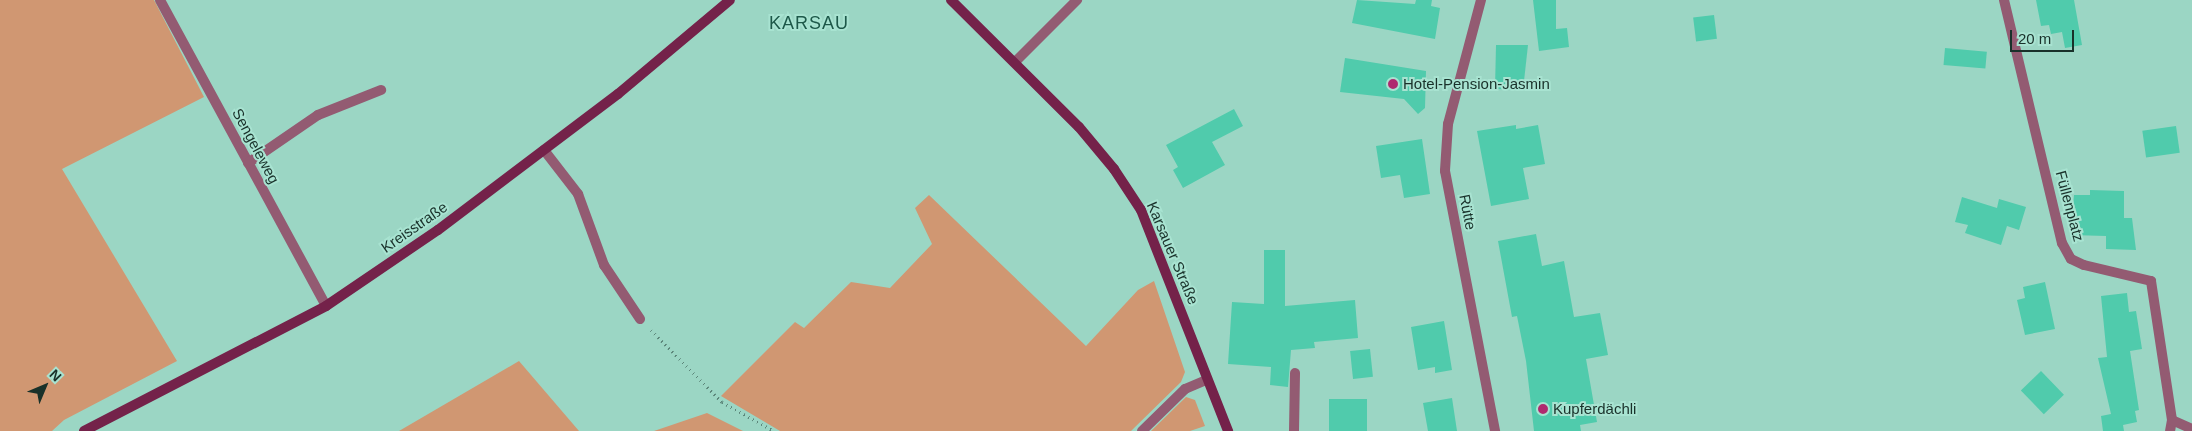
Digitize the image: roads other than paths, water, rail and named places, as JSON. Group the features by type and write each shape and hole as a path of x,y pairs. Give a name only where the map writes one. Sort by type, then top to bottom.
{"street":[{"name":"Sengeleweg","path":"160,0 326,306"},
{"name":"Kreisstraße","path":"84,431 326,306 438,230 618,94 730,0"},
{"name":"Karsauer Straße","path":"951,0 1079,127 1114,169 1141,210 1206,380 1228,431"},
{"path":"1015,62 1078,0"},
{"name":"Rütte","path":"1481,0 1448,124 1445,171 1495,431"},
{"name":"Füllenplatz","path":"2004,0 2062,243 2071,259 2084,265 2152,281 2171,426 2192,429"},
{"path":"248,163 318,115 381,90"},
{"path":"544,150 578,194 604,265 640,319"},
{"path":"1294,431 1295,372"},
{"path":"1142,431 1185,389 1206,380"}],"place":[{"name":"Hotel-Pension-Jasmin","path":"1393,84"},
{"name":"Kupferdächli","path":"1543,409"}],"district":[{"name":"KARSAU","path":"809,23"}]}
